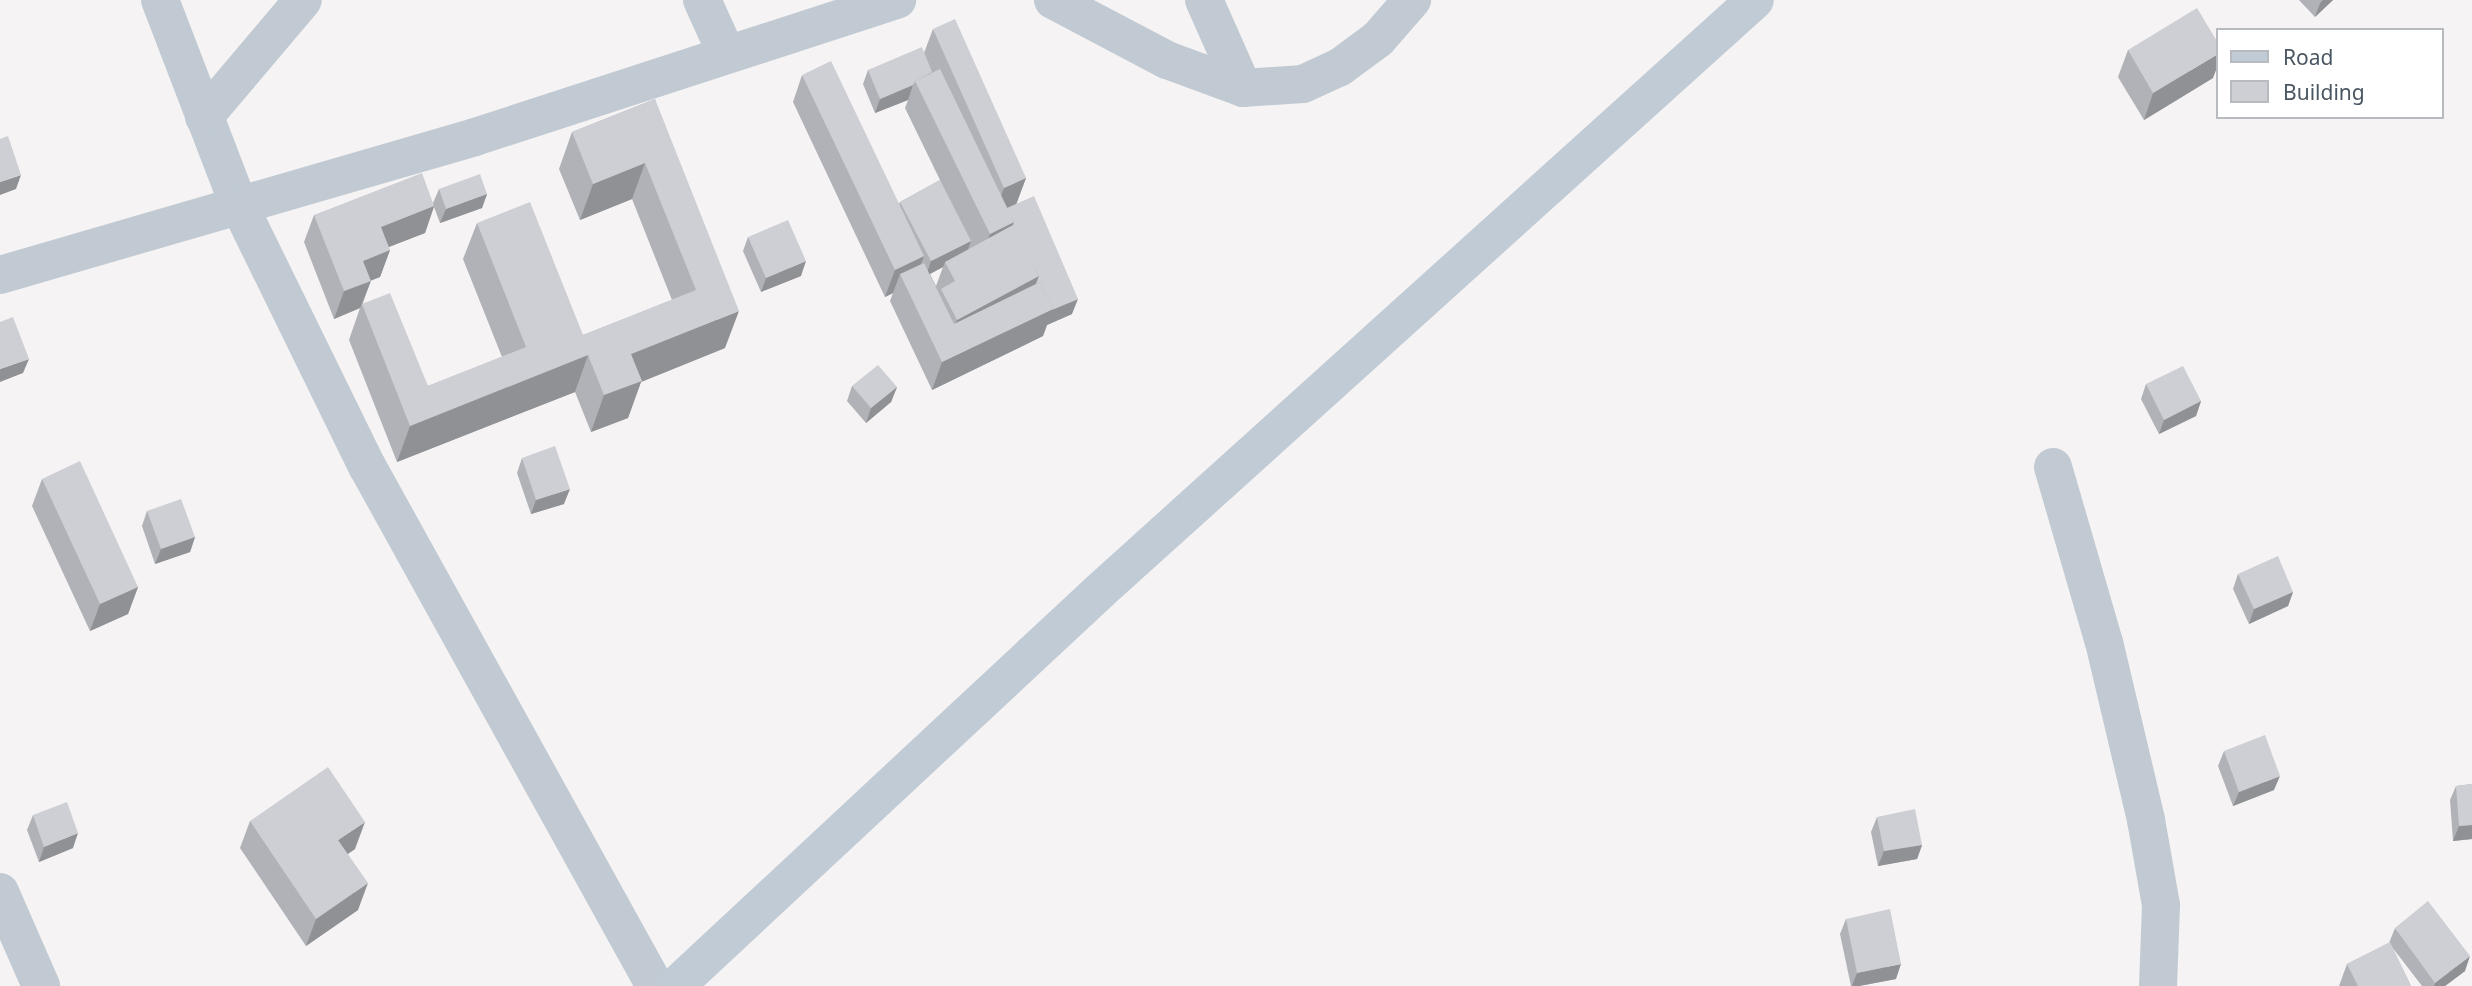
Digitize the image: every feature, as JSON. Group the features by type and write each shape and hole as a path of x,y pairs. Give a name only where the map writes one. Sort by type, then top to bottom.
{"main road":[{"path":"676,986 1100,592 1755,0"}],"street":[{"path":"160,0 237,203 367,466 655,986"},
{"path":"204,117 303,0"},
{"path":"702,0 726,53"},
{"path":"0,275 237,203 475,137 726,53 897,0"},
{"path":"1053,0 1167,60 1244,88 1303,84 1340,67 1378,39 1412,0"},
{"path":"1204,0 1244,88"},
{"path":"2053,467 2104,642 2146,820 2161,905 2158,986"},
{"path":"0,892 41,986"}],"building":[{"path":"2197,8 2216,40 2216,55 2153,93 2128,50"},
{"path":"955,19 1026,178 1004,188 933,29"},
{"path":"922,47 932,72 915,81 913,85 880,99 868,70"},
{"path":"831,61 924,256 895,270 802,75"},
{"path":"940,69 1014,222 990,234 915,81"},
{"path":"655,99 739,311 631,354 642,381 604,395 588,355 410,426 362,304 390,293 428,386 526,347 477,223 530,202 583,335 696,290 645,163 593,184 572,132"},
{"path":"8,136 21,175 0,182 0,139"},
{"path":"422,173 434,206 381,227 390,250 363,261 371,281 344,291 314,215"},
{"path":"480,174 487,194 446,209 439,189"},
{"path":"940,180 971,241 931,261 900,202"},
{"path":"1034,196 1078,299 1052,310 1040,282 1036,284 1039,276 1013,226 1014,222 1007,208"},
{"path":"788,220 806,261 766,278 748,237"},
{"path":"1013,225 1039,276 957,320 941,289 955,281 945,262"},
{"path":"924,263 954,324 1040,282 1053,309 942,362 900,274"},
{"path":"13,317 29,359 0,369 0,322"},
{"path":"878,365 897,387 871,408 852,386"},
{"path":"2183,366 2201,401 2164,420 2146,384"},
{"path":"555,446 570,489 536,500 522,458"},
{"path":"80,461 138,587 100,604 42,479"},
{"path":"181,499 195,537 161,549 147,511"},
{"path":"2278,556 2293,592 2254,609 2238,574"},
{"path":"2265,735 2280,776 2239,792 2224,751"},
{"path":"328,767 365,822 338,840 368,883 316,919 250,821"},
{"path":"2472,784 2472,825 2459,826 2456,786"},
{"path":"67,802 78,833 44,847 33,815"},
{"path":"1915,809 1922,845 1884,851 1877,817"},
{"path":"2428,901 2470,956 2435,983 2395,928"},
{"path":"1890,909 1901,964 1857,973 1846,919"},
{"path":"2390,942 2411,986 2358,986 2347,964"}]}
